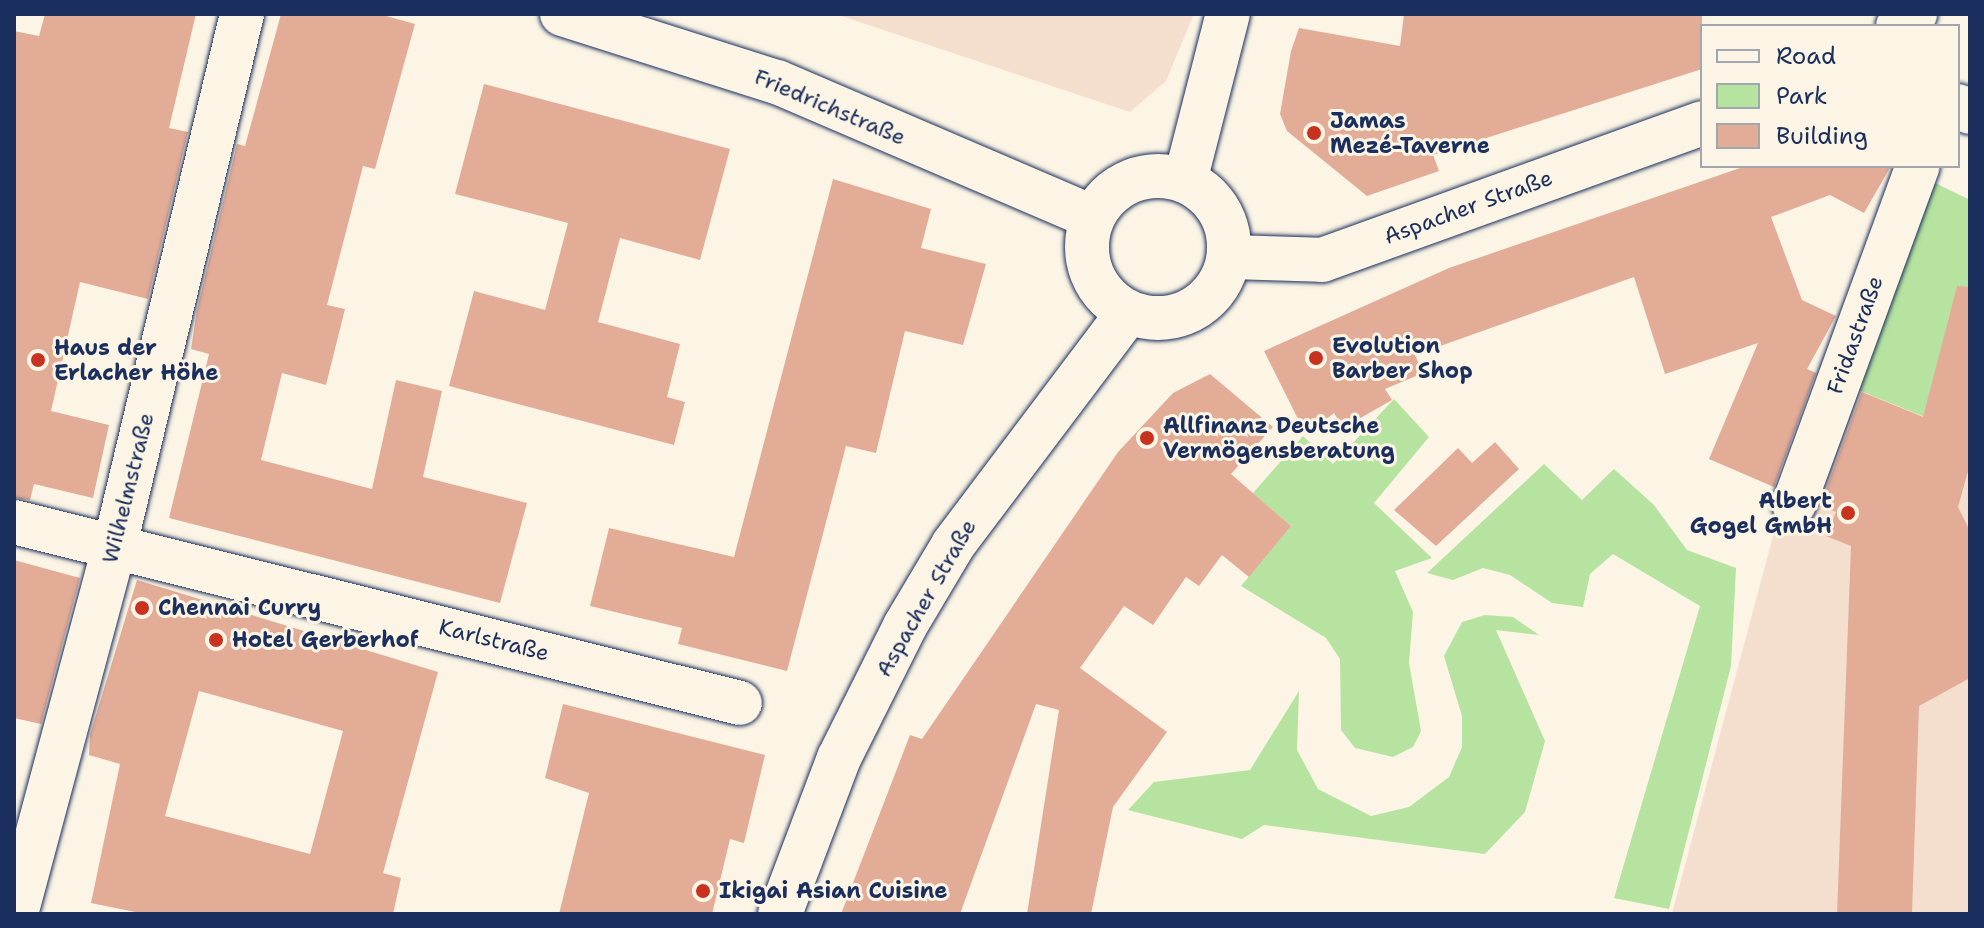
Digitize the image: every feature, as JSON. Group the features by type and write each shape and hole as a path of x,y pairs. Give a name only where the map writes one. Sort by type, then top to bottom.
{"street":[{"name":"Wilhelmstraße","path":"16,914 115,545 242,14"},
{"name":"Friedrichstraße","path":"562,14 777,82 1092,217"},
{"path":"1185,181 1228,14"},
{"name":"Aspacher Straße","path":"1229,257 1322,260 1700,124"},
{"name":"Fridastraße","path":"1794,504 1917,168"},
{"path":"1161,175 1185,181 1223,216 1229,257 1223,278 1193,309 1172,317 1128,313 1102,292 1089,267 1092,217 1124,183 1161,175"},
{"name":"Aspacher Straße","path":"780,914 839,758 905,626 953,545 1128,313"},
{"name":"Karlstraße","path":"14,522 740,703"}],"shaded area":[{"path":"835,14 1194,14 1166,81 1130,112"},
{"path":"1856,389 1925,417 1970,474 1970,914 1672,914 1781,506"}],"green space":[{"path":"1931,181 1970,200 1970,318 1950,313 1925,417 1856,389"},
{"path":"1394,399 1429,437 1374,503 1432,558 1395,571 1413,612 1409,663 1421,731 1413,747 1393,757 1355,748 1341,730 1340,659 1326,638 1241,586 1291,526 1253,493 1303,436 1333,464"},
{"path":"1544,464 1582,500 1614,469 1654,505 1687,550 1736,568 1731,666 1669,909 1614,898 1700,606 1613,554 1590,574 1583,607 1552,603 1510,575 1483,568 1453,580 1427,573"},
{"path":"1485,615 1513,617 1539,635 1496,630 1545,741 1525,812 1485,854 1264,825 1242,839 1128,810 1154,782 1250,770 1299,691 1297,750 1318,789 1371,816 1409,807 1449,777 1462,747 1462,716 1444,656 1462,622"}],"building":[{"path":"45,14 196,14 169,128 188,132 148,299 80,282 51,411 109,425 93,498 34,484 30,500 14,498 14,31 39,36"},
{"path":"281,14 379,14 415,24 375,169 363,166 327,305 345,309 326,385 282,373 261,460 372,489 396,380 442,391 423,477 527,503 500,603 169,518 209,354 191,349 197,310 237,144 245,146"},
{"path":"1404,14 1702,14 1700,70 1433,155 1439,171 1367,196 1287,131 1280,114 1291,51 1299,28 1400,46"},
{"path":"484,84 730,149 700,260 620,238 598,322 680,344 667,397 685,402 674,445 449,386 474,291 545,310 568,223 455,194"},
{"path":"1740,168 1890,168 1864,213 1830,195 1771,217 1802,300 1836,316 1807,369 1816,373 1774,487 1709,459 1758,343 1665,374 1634,277 1415,355 1423,373 1385,389 1392,400 1343,428 1334,413 1306,435 1264,351 1449,268"},
{"path":"833,179 931,209 921,248 986,264 963,345 905,331 876,453 846,446 787,671 678,644 682,628 590,606 609,528 734,557"},
{"path":"1957,286 1970,287 1970,464 1958,507 1970,531 1970,678 1919,706 1912,914 1837,914 1851,546 1826,536 1836,512 1820,506 1862,392 1923,417"},
{"path":"1210,374 1273,427 1231,474 1291,526 1249,577 1222,555 1199,586 1186,577 1153,625 1124,606 1080,668 1167,732 1113,807 1091,914 1027,914 1059,710 1036,704 960,914 841,914 910,735 922,739 1118,452 1173,393"},
{"path":"1495,442 1519,469 1436,546 1394,510 1458,448 1472,463"},
{"path":"14,560 80,578 41,724 14,718"},
{"path":"137,580 438,672 383,873 401,878 393,914 145,914 91,903 120,764 89,755 90,735","holes":["199,691 343,731 310,854 165,816"]},
{"path":"563,704 765,755 744,843 730,839 712,914 559,914 589,793 545,778"}],"place":[{"name":"Jamas Mezé-Taverne","path":"1314,133"},
{"name":"Evolution Barber Shop","path":"1316,358"},
{"name":"Haus der Erlacher Höhe","path":"38,360"},
{"name":"Allfinanz Deutsche Vermögensberatung","path":"1147,438"},
{"name":"Albert Gogel GmbH","path":"1848,513"},
{"name":"Chennai Curry","path":"142,608"},
{"name":"Hotel Gerberhof","path":"216,640"},
{"name":"Ikigai Asian Cuisine","path":"703,891"}]}
